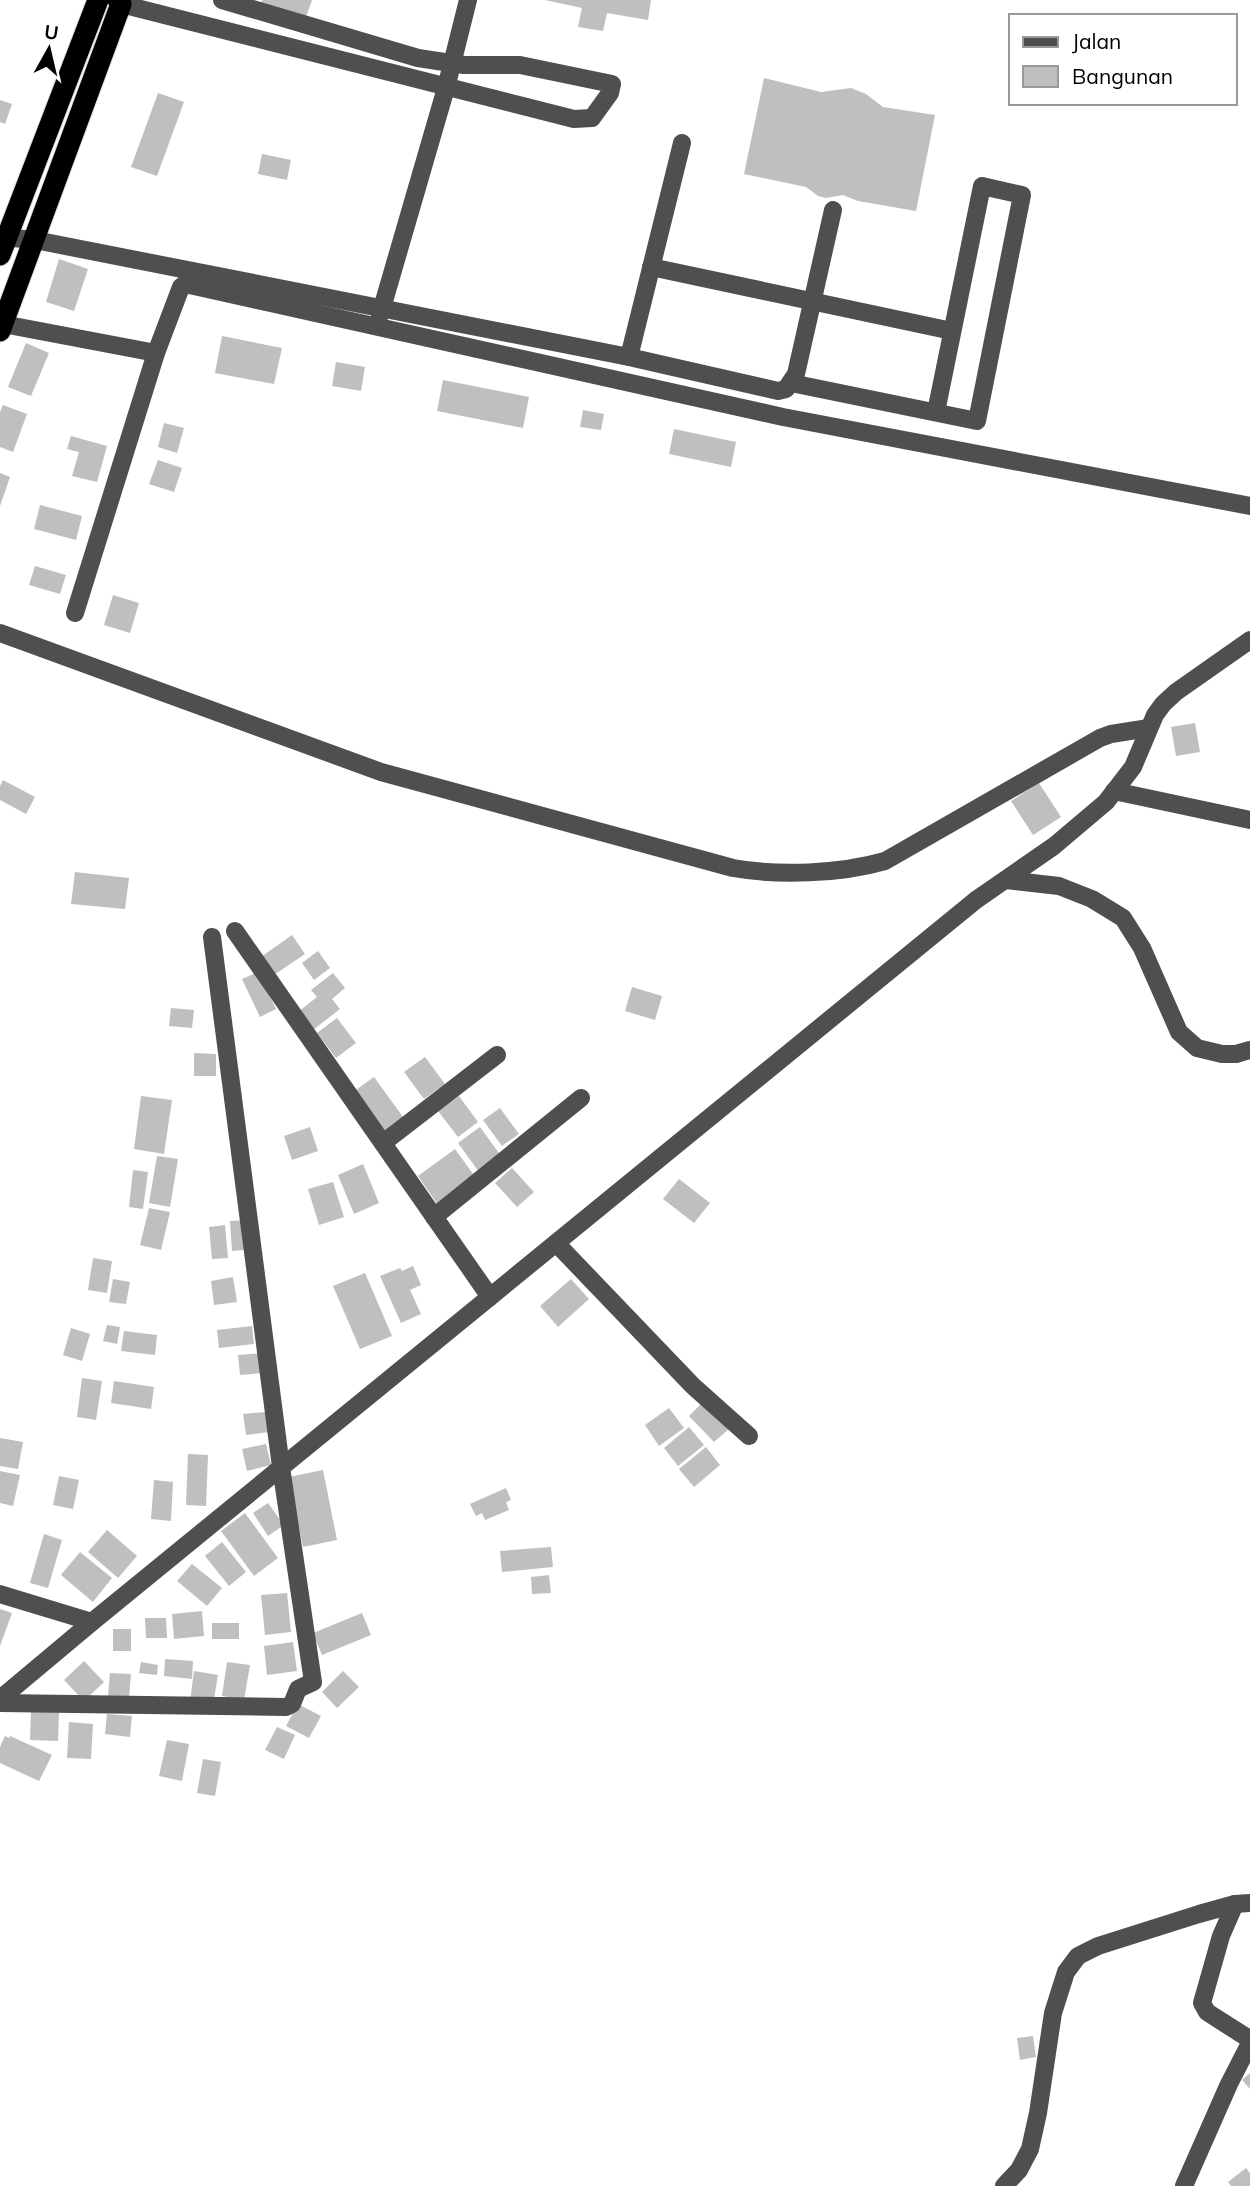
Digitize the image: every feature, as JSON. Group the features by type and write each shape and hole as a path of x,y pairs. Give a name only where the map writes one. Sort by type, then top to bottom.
{"highway":[{"path":"2,243 98,0"},
{"path":"1,328 120,2"}],"street":[{"path":"120,2 574,119 592,118 610,93 612,85 520,65 452,64 418,58 222,0"},
{"path":"377,325 446,88 468,0"},
{"path":"629,357 682,143"},
{"path":"791,383 977,421 1022,195 982,186 936,412"},
{"path":"2,243 35,240 382,306 778,391 786,389 796,374 834,210"},
{"path":"651,267 953,331"},
{"path":"75,613 156,353 181,287 185,284 783,417 1250,506"},
{"path":"1,328 156,353"},
{"path":"0,633 381,772 733,868 772,873 861,866 885,860 1100,738 1149,728"},
{"path":"0,1701 92,1622 965,909 1054,846 1106,802 1133,767 1155,715 1176,692 1250,640"},
{"path":"1114,791 1250,820"},
{"path":"1006,880 1059,886 1092,899 1123,918 1142,948 1179,1032 1197,1048 1222,1054 1250,1050"},
{"path":"235,931 490,1297"},
{"path":"0,1701 290,1706 298,1689 311,1685 314,1679 281,1467 212,937"},
{"path":"383,1143 497,1055"},
{"path":"434,1217 581,1098"},
{"path":"556,1244 693,1385 749,1436"},
{"path":"0,1594 92,1622"},
{"path":"1004,2186 1019,2170 1030,2149 1053,2012 1066,1972 1078,1956 1098,1945 1242,1903"},
{"path":"1184,2186 1250,2043 1246,2037 1207,2012 1202,2003 1221,1937 1242,1903"}],"building":[{"path":"262,0 312,0 305,20 261,4"},
{"path":"545,0 651,0 648,20 607,13 603,31 578,27 582,8"},
{"path":"764,78 821,92 851,88 866,94 883,107 935,115 916,211 858,201 843,195 826,198 818,196 806,187 744,174"},
{"path":"158,93 184,102 157,176 131,167"},
{"path":"0,100 12,104 5,124 0,122"},
{"path":"262,154 291,160 287,180 258,174"},
{"path":"59,259 88,269 74,311 46,302"},
{"path":"222,336 282,348 274,384 215,373"},
{"path":"26,343 49,353 31,396 8,387"},
{"path":"336,362 365,367 361,391 332,386"},
{"path":"443,380 529,397 523,428 437,411"},
{"path":"3,405 27,414 13,452 0,447 0,412"},
{"path":"583,410 604,414 601,430 580,427"},
{"path":"164,423 184,428 177,453 158,447"},
{"path":"674,429 736,442 731,467 669,454"},
{"path":"71,436 107,446 97,482 72,476 79,452 67,449"},
{"path":"158,460 182,468 174,492 149,484"},
{"path":"0,473 10,477 0,506"},
{"path":"40,505 82,516 76,540 34,529"},
{"path":"35,566 66,575 60,594 29,585"},
{"path":"113,595 139,603 130,633 104,625"},
{"path":"1195,723 1200,752 1176,756 1171,727"},
{"path":"3,780 35,797 26,814 0,800"},
{"path":"1039,783 1061,817 1033,835 1011,801"},
{"path":"75,872 129,878 125,909 71,904"},
{"path":"292,935 305,954 274,975 261,957"},
{"path":"318,951 330,968 314,980 302,963"},
{"path":"258,972 276,1009 260,1017 242,979"},
{"path":"333,973 345,988 332,999 340,1009 313,1030 298,1012 317,997 311,990"},
{"path":"632,987 662,996 655,1020 625,1011"},
{"path":"171,1008 194,1010 192,1028 169,1026"},
{"path":"337,1018 356,1043 336,1058 317,1033"},
{"path":"194,1053 216,1054 216,1076 194,1076"},
{"path":"425,1057 445,1084 424,1099 404,1072"},
{"path":"374,1077 406,1121 385,1135 353,1092"},
{"path":"141,1096 172,1100 164,1154 134,1149"},
{"path":"459,1096 478,1122 458,1137 438,1111"},
{"path":"500,1108 519,1134 502,1146 483,1120"},
{"path":"310,1127 318,1151 292,1160 284,1136"},
{"path":"480,1127 501,1156 479,1172 458,1143"},
{"path":"455,1149 476,1178 438,1205 418,1176"},
{"path":"157,1156 178,1159 170,1207 149,1203"},
{"path":"363,1164 379,1203 354,1214 338,1175"},
{"path":"512,1168 534,1192 517,1207 495,1183"},
{"path":"133,1170 148,1172 143,1209 129,1207"},
{"path":"679,1179 710,1203 694,1223 663,1199"},
{"path":"333,1182 344,1217 319,1225 308,1189"},
{"path":"149,1208 170,1212 161,1250 140,1245"},
{"path":"244,1220 246,1250 232,1251 230,1221"},
{"path":"225,1225 228,1258 212,1259 209,1227"},
{"path":"93,1258 112,1261 107,1293 88,1290"},
{"path":"413,1266 421,1285 410,1290 421,1314 401,1323 380,1276"},
{"path":"365,1273 392,1336 360,1349 333,1286"},
{"path":"233,1277 237,1302 214,1305 211,1281"},
{"path":"113,1279 130,1282 126,1304 109,1302"},
{"path":"571,1279 589,1299 558,1327 540,1306"},
{"path":"107,1325 120,1327 117,1344 103,1341"},
{"path":"252,1326 254,1344 219,1348 217,1330"},
{"path":"71,1328 90,1334 82,1361 63,1355"},
{"path":"124,1331 157,1335 155,1355 121,1351"},
{"path":"262,1353 264,1373 240,1375 238,1355"},
{"path":"82,1378 102,1381 96,1420 77,1417"},
{"path":"114,1381 154,1387 151,1409 111,1403"},
{"path":"705,1400 731,1427 714,1442 689,1416"},
{"path":"669,1408 684,1428 659,1446 645,1425"},
{"path":"266,1412 269,1432 246,1435 243,1414"},
{"path":"689,1427 704,1445 678,1466 664,1448"},
{"path":"0,1438 23,1442 18,1469 0,1466"},
{"path":"266,1444 271,1465 247,1471 242,1449"},
{"path":"706,1447 720,1465 694,1487 679,1469"},
{"path":"188,1454 208,1455 206,1506 186,1505"},
{"path":"323,1470 337,1540 303,1547 289,1477"},
{"path":"0,1471 20,1475 13,1506 0,1503"},
{"path":"59,1476 79,1480 73,1509 53,1505"},
{"path":"154,1480 173,1482 171,1521 151,1519"},
{"path":"506,1488 511,1500 506,1502 509,1510 485,1520 482,1513 476,1516 470,1504"},
{"path":"268,1503 284,1525 268,1536 253,1513"},
{"path":"245,1513 278,1558 254,1576 221,1531"},
{"path":"107,1530 137,1556 118,1578 88,1552"},
{"path":"44,1534 62,1540 48,1588 30,1583"},
{"path":"222,1542 246,1572 229,1586 205,1556"},
{"path":"551,1547 553,1567 502,1572 500,1551"},
{"path":"80,1552 112,1578 93,1602 61,1575"},
{"path":"192,1564 222,1588 207,1606 177,1581"},
{"path":"549,1575 551,1593 532,1594 531,1577"},
{"path":"287,1593 291,1632 265,1635 261,1595"},
{"path":"0,1609 12,1613 0,1646"},
{"path":"202,1611 204,1636 174,1639 172,1614"},
{"path":"362,1613 371,1635 322,1655 313,1633"},
{"path":"145,1618 166,1618 167,1638 146,1638"},
{"path":"212,1623 239,1623 239,1639 212,1639"},
{"path":"113,1629 131,1629 131,1651 113,1651"},
{"path":"293,1642 297,1671 267,1675 264,1646"},
{"path":"165,1659 193,1661 192,1679 164,1676"},
{"path":"84,1661 104,1682 84,1701 64,1680"},
{"path":"141,1662 158,1665 157,1675 139,1673"},
{"path":"227,1662 250,1665 244,1700 222,1696"},
{"path":"194,1671 218,1675 213,1705 190,1702"},
{"path":"343,1671 359,1687 337,1708 322,1692"},
{"path":"110,1673 131,1674 129,1698 108,1696"},
{"path":"298,1704 321,1716 309,1738 286,1726"},
{"path":"31,1711 59,1712 58,1741 30,1740"},
{"path":"107,1714 132,1716 130,1737 105,1734"},
{"path":"69,1722 93,1724 91,1759 67,1758"},
{"path":"277,1727 295,1735 284,1759 265,1750"},
{"path":"5,1736 52,1755 39,1781 0,1763 0,1747"},
{"path":"167,1740 189,1744 182,1781 159,1776"},
{"path":"203,1759 221,1762 215,1796 197,1793"},
{"path":"1033,2036 1036,2057 1020,2060 1017,2038"},
{"path":"1250,2073 1250,2089 1242,2080"},
{"path":"1246,2168 1250,2173 1250,2186 1231,2186 1228,2182"}]}
